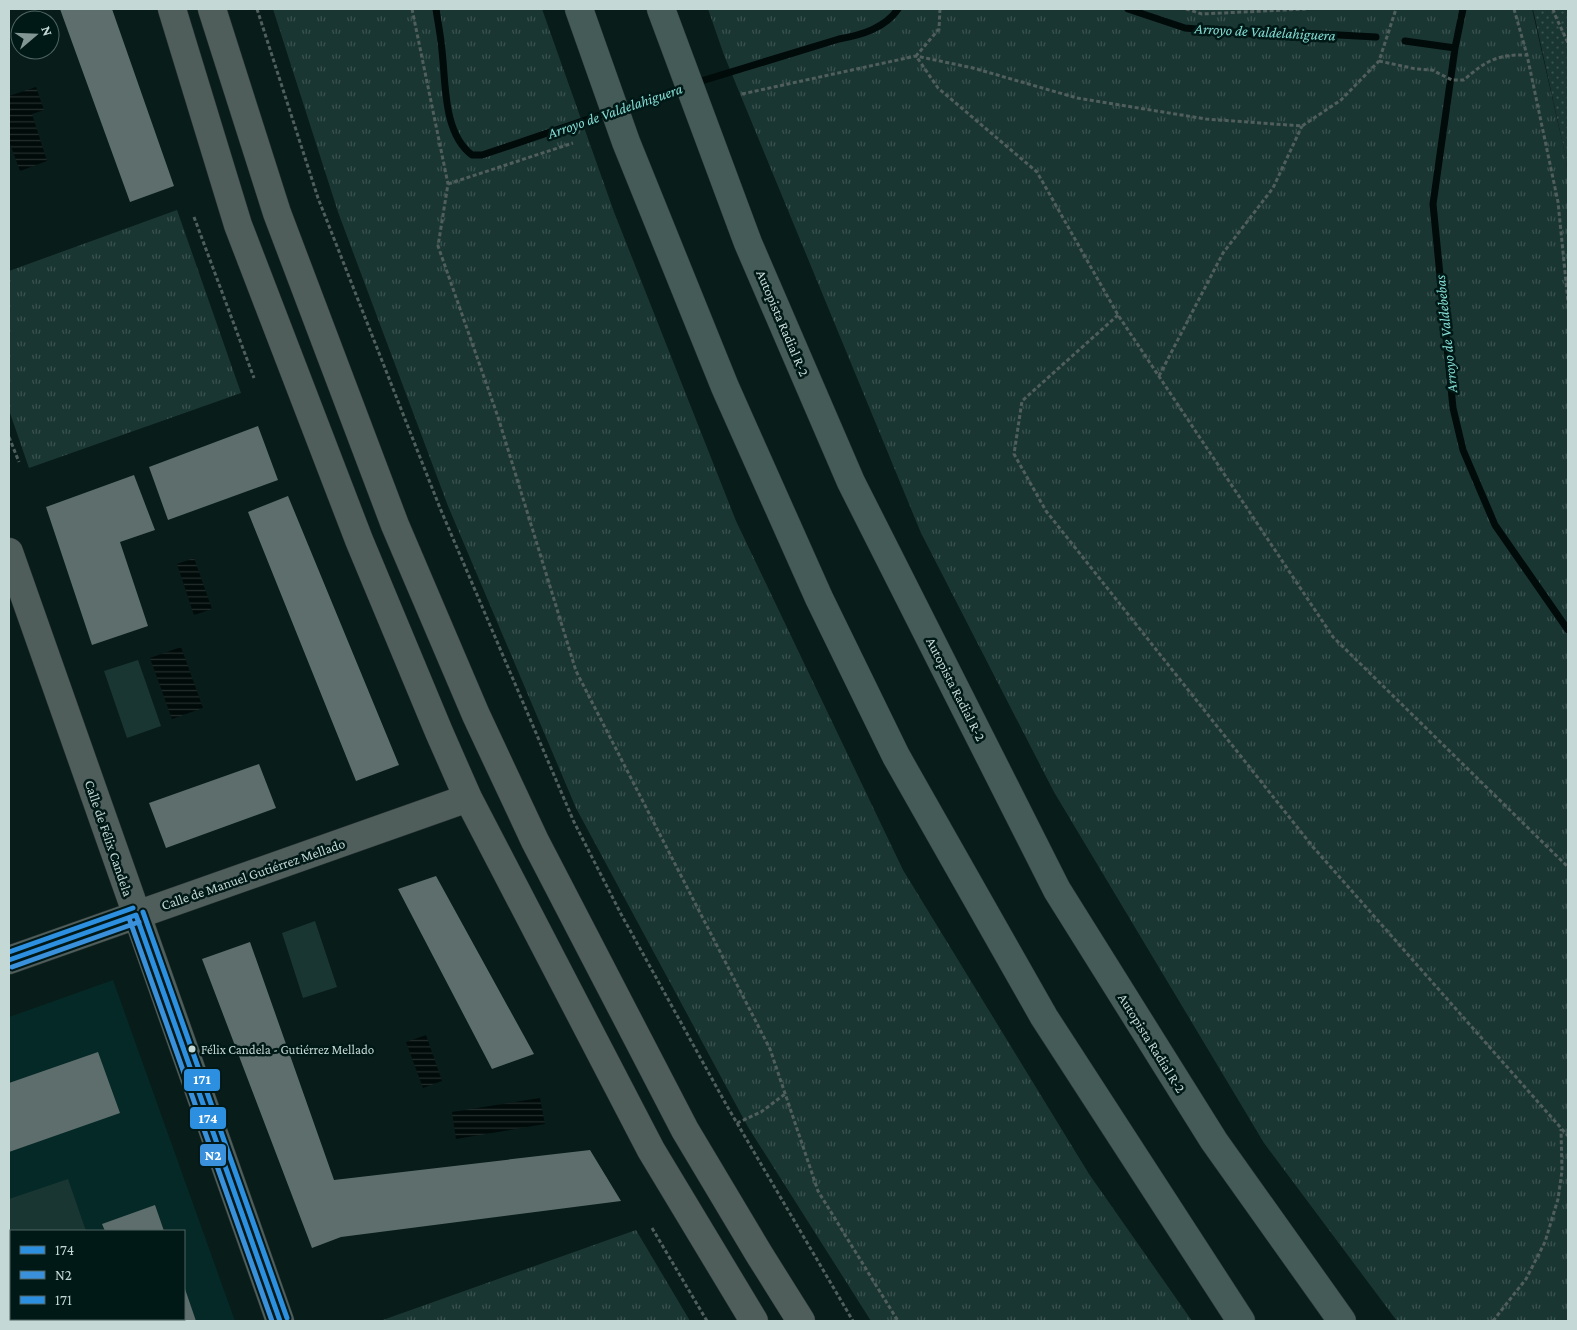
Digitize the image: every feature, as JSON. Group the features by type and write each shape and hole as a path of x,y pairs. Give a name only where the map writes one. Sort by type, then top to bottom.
{"highway":[{"path":"579,9 626,142 725,387 819,598 896,756 1044,1017 1241,1321"},
{"name":"Autopista Radial R-2","path":"661,9 748,243 851,482 1057,890 1214,1141 1342,1321"}],"street":[{"path":"172,9 238,226 359,540 468,798 651,1150 754,1321"},
{"path":"212,9 277,213 395,525 476,715 535,841 686,1130 801,1321"},
{"name":"Calle de Félix Candela","path":"9,552 280,1321"},
{"name":"Calle de Manuel Gutiérrez Mellado","path":"9,960 468,798"}],"path":[{"path":"257,9 318,198 440,508 574,822 621,914 737,1123 853,1321"},
{"path":"412,9 448,184 438,246 498,416 576,671 770,1049 818,1191 898,1321"},
{"path":"916,56 939,29 940,9"},
{"path":"1186,9 1202,14 1306,9"},
{"path":"1158,376 1223,253 1273,188 1302,126 1341,100 1379,61 1396,9"},
{"path":"1514,9 1527,55 1558,202 1568,302"},
{"path":"1553,9 1568,44"},
{"path":"1379,61 1416,69 1432,70 1452,80 1464,80 1482,64 1512,54 1527,55"},
{"path":"916,56 938,88 1037,172 1118,315 1333,637 1568,867"},
{"path":"742,94 916,56 973,68 1077,98 1206,119 1302,126"},
{"path":"448,184 573,143"},
{"path":"194,217 254,378"},
{"path":"1118,315 1022,401 1014,454 1046,511 1313,847 1568,1136"},
{"path":"9,437 19,462"},
{"path":"737,1123 761,1112 785,1094"},
{"path":"1493,1321 1526,1279 1545,1242 1558,1199 1562,1171 1561,1128"},
{"path":"652,1228 707,1321"}],"shaded area":[{"path":"36,87 44,110 32,114 47,161 20,171 9,141 9,96"},
{"path":"194,558 212,609 194,615 177,564"},
{"path":"181,647 203,708 172,719 150,658"},
{"path":"113,980 235,1321 9,1321 9,1017"},
{"path":"426,1035 442,1081 423,1088 406,1042"},
{"path":"540,1098 545,1124 456,1139 452,1112"}],"green space":[{"path":"273,9 542,9 614,212 736,521 903,870 1089,1174 1192,1321 871,1321 748,1127 576,808 448,506 338,212"},
{"path":"708,9 1532,9 1565,154 1568,175 1568,1321 1397,1321 1264,1143 1054,792 921,533 724,55"},
{"path":"1533,9 1568,9 1568,175 1565,154"},
{"path":"177,210 241,393 29,468 9,410 9,271"},
{"path":"138,660 161,726 127,738 104,671"},
{"path":"315,921 337,987 303,998 282,933"},
{"path":"68,1179 86,1230 10,1230 10,1320 118,1321 9,1321 9,1199"},
{"path":"636,1230 690,1321 380,1321"}],"building":[{"path":"60,9 112,9 174,186 130,202"},
{"path":"258,426 278,480 168,520 149,467"},
{"path":"134,475 155,530 120,542 148,626 92,645 46,507"},
{"path":"288,496 399,765 356,781 248,512"},
{"path":"259,764 276,808 166,848 149,803"},
{"path":"436,876 534,1054 492,1069 398,889"},
{"path":"250,942 334,1180 590,1150 621,1201 341,1237 312,1248 202,959"},
{"path":"98,1052 120,1113 9,1152 9,1083"},
{"path":"155,1205 164,1230 105,1230 102,1224"},
{"path":"185,1289 196,1321 137,1321 185,1320"}],"waterway":[{"name":"Arroyo de Valdelahiguera","path":"436,9 451,121 463,146 472,155 482,155 609,112"},
{"name":"Arroyo de Valdelahiguera","path":"695,83 864,33 880,26 893,16 898,9"},
{"name":"Arroyo de Valdelahiguera","path":"1128,9 1185,28 1253,34 1283,32 1376,37"},
{"name":"Arroyo de Valdebebas","path":"1463,9 1455,48 1433,204 1453,408 1463,450 1495,525 1568,630"},
{"name":"Arroyo de Valdelahiguera","path":"1405,41 1455,48"},
{"name":"Arroyo de Valdelahiguera","path":"619,109 685,87"}],"transit line":[{"name":"171","path":"9,952 133,908"},
{"name":"171","path":"143,912 287,1318"},
{"name":"174","path":"136,915 280,1321"},
{"name":"174","path":"9,960 136,915"},
{"name":"N2","path":"129,918 272,1321"},
{"name":"N2","path":"12,967 139,922"}],"place":[{"name":"Félix Candela - Gutiérrez Mellado","path":"192,1049"}]}
